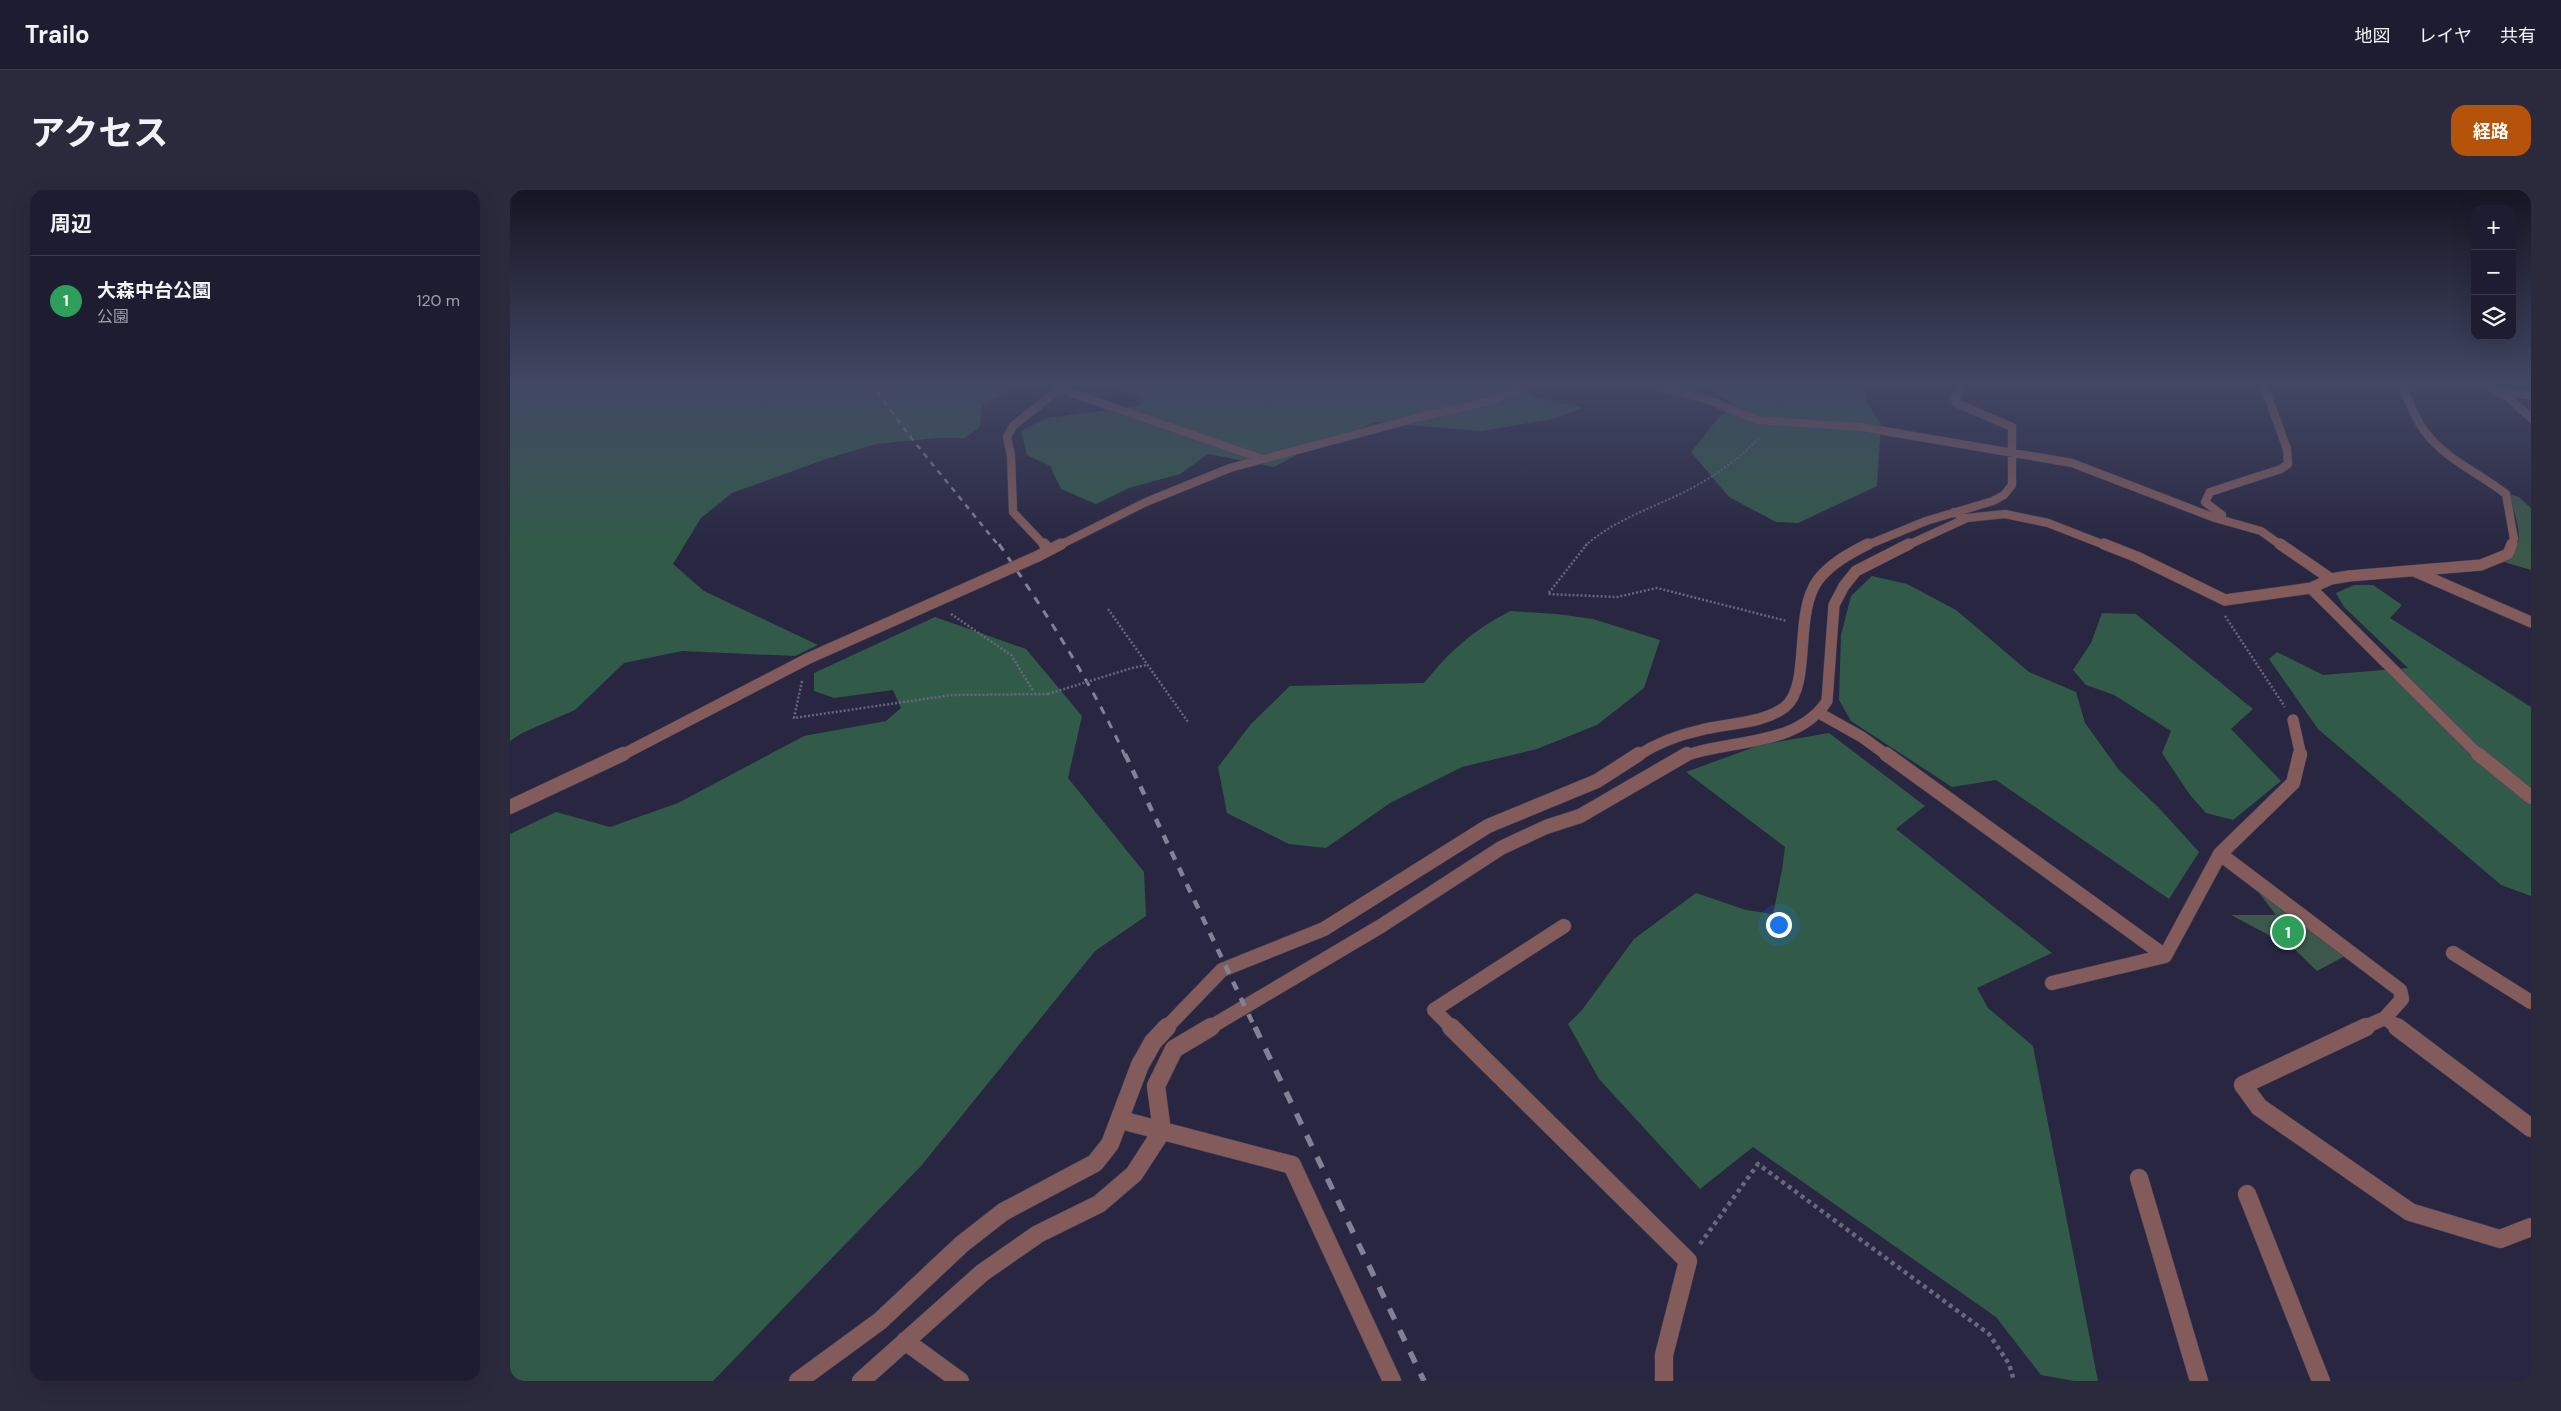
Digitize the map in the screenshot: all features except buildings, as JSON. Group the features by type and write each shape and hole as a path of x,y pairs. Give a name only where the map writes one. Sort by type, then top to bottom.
{"street":[{"path":"1007,439 1011,456 1013,512 1048,550"},
{"path":"1204,439 1260,458"},
{"path":"510,807 656,739 807,659 1038,556 1145,502 1260,458 1342,439"},
{"path":"1928,439 2072,462 2215,518 2261,531 2331,579"},
{"path":"861,1381 982,1273 1038,1234 1099,1204 1134,1174 1162,1131 1156,1086 1174,1049 1381,926 1501,848 1546,827 1580,816 1683,756 1705,748 1770,737 1793,730 1820,713 1827,701 1834,605 1844,586 1856,571 1874,560 1960,515 2002,497 2009,491 2012,485 2012,439"},
{"path":"2242,526 2212,510 2205,502 2210,492 2281,469 2288,464 2287,449 2283,439"},
{"path":"798,1381 880,1321 962,1244 1003,1212 1095,1163 1110,1144 1121,1120 1140,1065 1153,1042 1222,970 1324,928 1488,826 1597,781 1656,744 1699,730 1771,715 1786,706 1798,686 1808,596 1825,570 1838,559 1854,550 1960,515 2005,514 2048,523 2137,558 2225,600 2311,588 2331,579 2481,565 2508,554 2514,540 2506,494 2488,479 2450,456 2432,439"},
{"path":"2412,570 2531,622"},
{"path":"2311,588 2479,755 2531,797"},
{"path":"1820,713 1862,736 2165,956"},
{"path":"2052,983 2165,956 2220,854 2292,783 2301,758 2293,720"},
{"path":"2220,854 2400,990 2402,1000 2384,1018 2243,1085 2259,1107 2410,1212 2500,1239 2531,1227"},
{"path":"1564,926 1434,1010 1688,1261 1664,1355 1664,1381"},
{"path":"2453,953 2531,1002"},
{"path":"2384,1018 2531,1128"},
{"path":"1121,1120 1292,1165 1392,1381"},
{"path":"2139,1178 2199,1381"},
{"path":"2247,1194 2321,1381"},
{"path":"905,1341 960,1381"}],"path":[{"path":"1759,439 1747,453 1726,470 1691,490 1623,520 1586,544 1548,594 1617,597 1657,588 1804,625"},
{"path":"2225,600 2220,610 2263,671 2293,720"},
{"path":"934,603 1011,655 1034,693"},
{"path":"1108,609 1188,722"},
{"path":"807,659 794,718 936,695 975,692 1048,694 1147,664"},
{"path":"1688,1261 1758,1164 1989,1334 2009,1364 2014,1381"}],"green space":[{"path":"510,439 931,439 876,444 826,459 732,493 701,518 673,564 704,591 818,645 795,656 682,651 624,663 575,710 522,733 510,741"},
{"path":"1023,439 1335,439 1302,452 1274,467 1208,454 1180,474 1129,488 1096,504 1061,489 1050,466 1027,455"},
{"path":"1702,439 1880,439 1877,486 1798,523 1776,522 1729,497 1691,452"},
{"path":"2509,494 2519,497 2531,508 2531,570 2504,562 2517,548 2519,540 2519,531"},
{"path":"1872,576 1907,584 1956,610 2029,672 2076,692 2085,723 2119,770 2159,808 2199,852 2169,899 1996,780 1952,787 1851,721 1839,700 1841,635 1851,596"},
{"path":"2354,585 2373,585 2402,605 2390,618 2531,707 2531,896 2501,885 2318,729 2269,659 2277,652 2323,675 2408,668 2344,607 2336,593"},
{"path":"1510,611 1557,614 1593,619 1660,640 1644,688 1597,725 1537,749 1462,767 1390,803 1326,848 1289,844 1227,813 1218,767 1251,724 1290,686 1424,683 1463,642 1484,626"},
{"path":"2102,613 2136,614 2253,709 2231,729 2281,781 2233,820 2206,813 2190,795 2162,753 2171,731 2114,695 2086,685 2073,670 2091,643"},
{"path":"935,617 1026,649 1082,716 1068,778 1144,872 1146,916 1095,951 921,1166 713,1381 510,1381 510,834 556,812 610,827 678,803 804,736 886,721 901,708 893,690 834,698 814,691 814,673"},
{"path":"1829,733 1925,806 1896,829 2052,953 1977,988 1988,1008 2033,1046 2098,1381 2074,1381 2041,1375 1996,1317 1753,1147 1700,1189 1599,1079 1568,1024 1582,1010 1634,939 1696,893 1746,910 1773,914 1785,847 1686,772 1760,745"},
{"path":"2256,889 2345,956 2317,971 2293,948 2231,915 2276,915"}],"railway":[{"path":"912,439 999,546"},
{"path":"999,544 1050,621 1082,674 1125,756"},
{"path":"1125,754 1255,1028"},
{"path":"1255,1027 1424,1381"}],"place":[{"name":"大森中台公園","path":"2288,932"}]}
